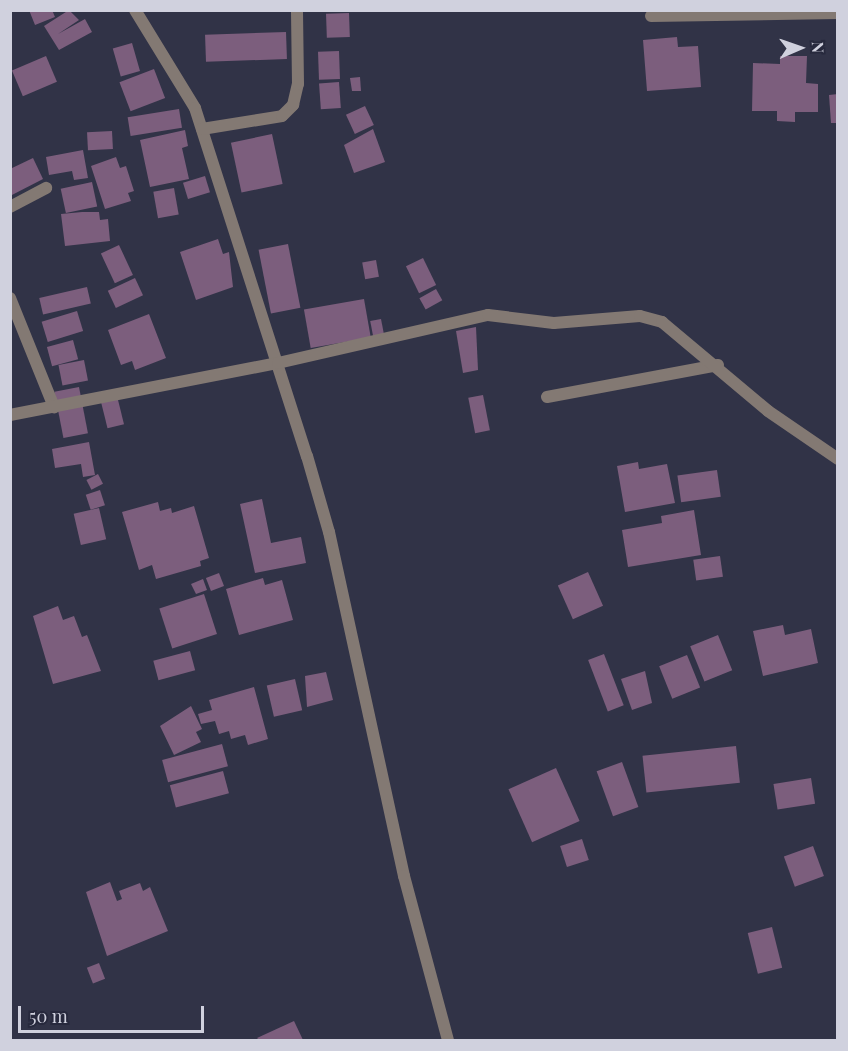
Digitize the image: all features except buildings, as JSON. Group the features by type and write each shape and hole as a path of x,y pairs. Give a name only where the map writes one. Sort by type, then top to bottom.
{"street":[{"path":"135,10 176,73 202,129 278,363 329,532 390,818 448,1041"},
{"path":"202,129 282,116 293,105 298,84 297,10"},
{"path":"651,16 837,14"},
{"path":"10,207 46,188"},
{"path":"10,298 54,407"},
{"path":"10,415 278,363 488,315 554,323 640,316 662,322 718,365 768,411 837,459"},
{"path":"547,397 718,365"}]}
